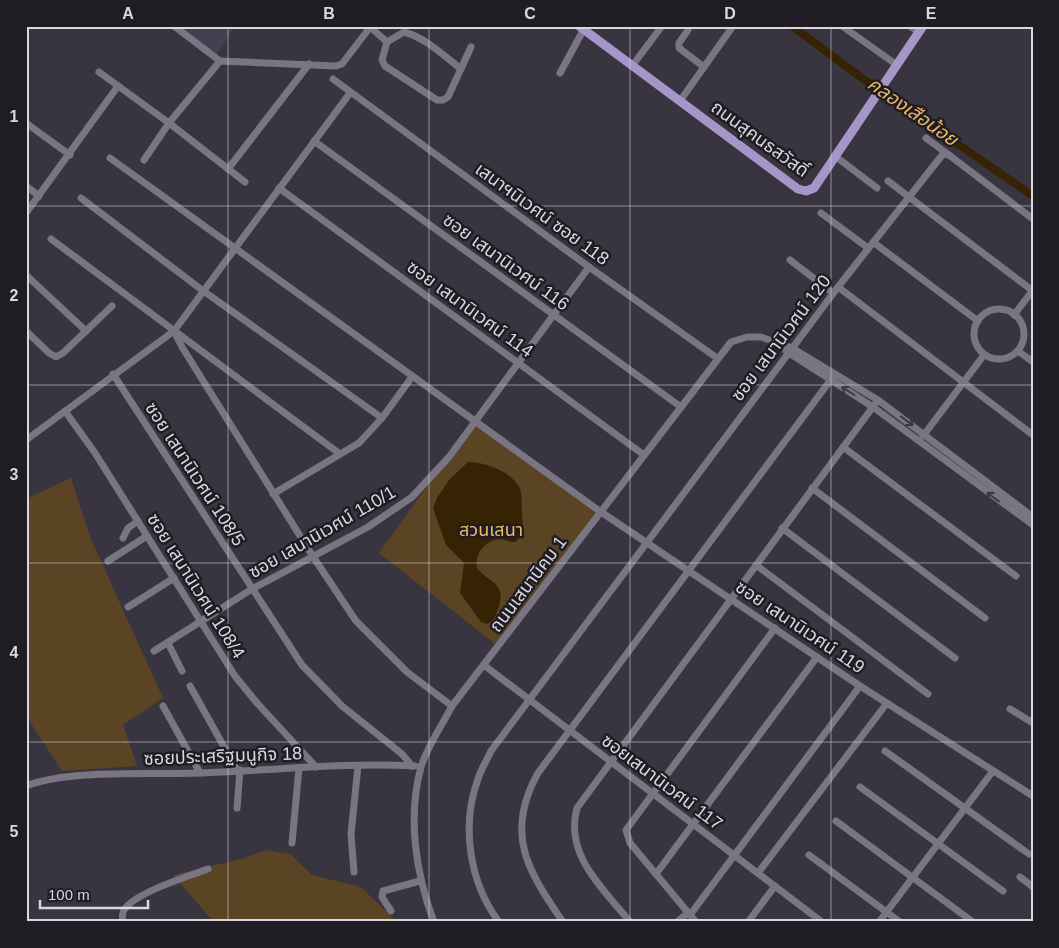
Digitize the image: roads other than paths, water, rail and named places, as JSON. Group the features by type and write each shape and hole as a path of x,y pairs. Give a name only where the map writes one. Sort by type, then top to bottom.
{"main road":[{"name":"ถนนสุคนธสวัสดิ์","path":"582,27 632,66 802,190 814,188 921,29"}],"street":[{"path":"174,26 220,61 336,66 342,64 371,27 387,42"},
{"path":"632,66 662,26"},
{"path":"680,101 733,26"},
{"path":"842,26 897,65"},
{"path":"910,26 921,29"},
{"path":"560,73 582,27"},
{"path":"688,30 679,43 679,48 704,67"},
{"path":"461,69 423,39 404,32 387,42 382,60 385,66 438,100 443,100 448,97 472,47"},
{"path":"144,160 169,123 220,61"},
{"path":"228,169 309,64"},
{"path":"99,72 245,182"},
{"name":"เสนาฯนิเวศน์ ซอย 118","path":"333,79 589,267 717,358"},
{"path":"26,213 118,86"},
{"path":"26,440 113,374 174,331 202,290 350,93"},
{"path":"26,124 70,154"},
{"path":"926,138 1033,219"},
{"name":"ซอย เสนานิเวศน์ 116","path":"314,141 681,407"},
{"name":"ซอย เสนานิเวศน์ 120","path":"499,922 480,888 470,853 472,801 478,779 491,751 528,699 870,245 908,196 946,155"},
{"path":"835,156 877,188"},
{"name":"ซอย เสนานิเวศน์ 119","path":"110,158 235,247 473,422 601,512 887,704 1033,796"},
{"path":"888,181 1033,290 1014,315"},
{"path":"26,186 39,196"},
{"name":"ซอย เสนานิเวศน์ 114","path":"279,188 644,455"},
{"path":"81,198 202,290 382,418"},
{"path":"821,213 978,321"},
{"path":"51,239 340,454"},
{"path":"790,260 836,290 1033,435"},
{"name":"ซอย เสนานิเวศน์ 110/1","path":"154,651 252,589 312,555 368,527 412,497 449,456 589,267"},
{"path":"26,275 86,331"},
{"path":"26,331 49,354 56,357 63,353 112,306"},
{"path":"995,310 1014,315 1021,324 1024,335 1018,351 1005,359 990,358 984,354 975,342 975,328 978,321 988,312 995,310"},
{"path":"174,331 182,348 356,622 407,672 452,706"},
{"name":"ถนนเสนานิคม 1","path":"434,922 420,881 416,851 416,807 421,766 452,706 485,666 731,342 738,339 760,337 782,344 790,351 833,377 878,400 1033,517"},
{"path":"1018,351 1033,362"},
{"path":"919,441 984,354"},
{"name":"ซอย เสนานิเวศน์ 108/5","path":"113,374 302,665 342,706 402,754 412,766"},
{"path":"274,494 359,443 382,418 412,377"},
{"path":"563,922 530,870 521,840 521,821 528,790 688,570 833,377"},
{"name":"ถนนเสนานิคม 1","path":"833,377 1033,525"},
{"path":"630,922 591,873 578,851 573,835 573,823 577,808 878,400"},
{"name":"ซอย เสนานิเวศน์ 108/4","path":"65,410 138,521 218,651 246,690 316,767"},
{"path":"843,447 1016,576"},
{"path":"812,488 985,618"},
{"path":"122,538 128,528 138,521"},
{"path":"782,528 955,658"},
{"path":"108,561 147,536"},
{"path":"756,565 928,694"},
{"path":"128,607 174,578"},
{"path":"696,922 630,842 626,830 652,792 775,628"},
{"path":"168,643 182,671"},
{"path":"656,874 817,657"},
{"name":"ซอยเสนานิเวศน์ 117","path":"485,666 818,920"},
{"path":"190,686 239,770 237,808"},
{"path":"677,922 689,914 734,856 860,686"},
{"path":"758,873 887,704"},
{"path":"163,706 200,773"},
{"path":"1010,709 1033,723"},
{"path":"885,751 1029,854"},
{"path":"354,872 351,834 358,766"},
{"name":"ซอยประเสริฐมนูกิจ 18","path":"26,786 74,777 316,767 421,766"},
{"path":"292,843 299,768"},
{"path":"879,922 993,771"},
{"path":"860,787 1003,891"},
{"path":"836,821 973,922"},
{"path":"809,855 900,922"},
{"path":"122,922 123,913 132,903 162,887 208,869"},
{"path":"1020,877 1033,887"},
{"path":"391,911 382,897 383,892 420,881"},
{"path":"748,922 775,886"}],"waterway":[{"name":"คลองเสือน้อย","path":"792,26 862,78 1033,196"}],"park label":[{"name":"สวนเสนา","path":"491,530"}]}
